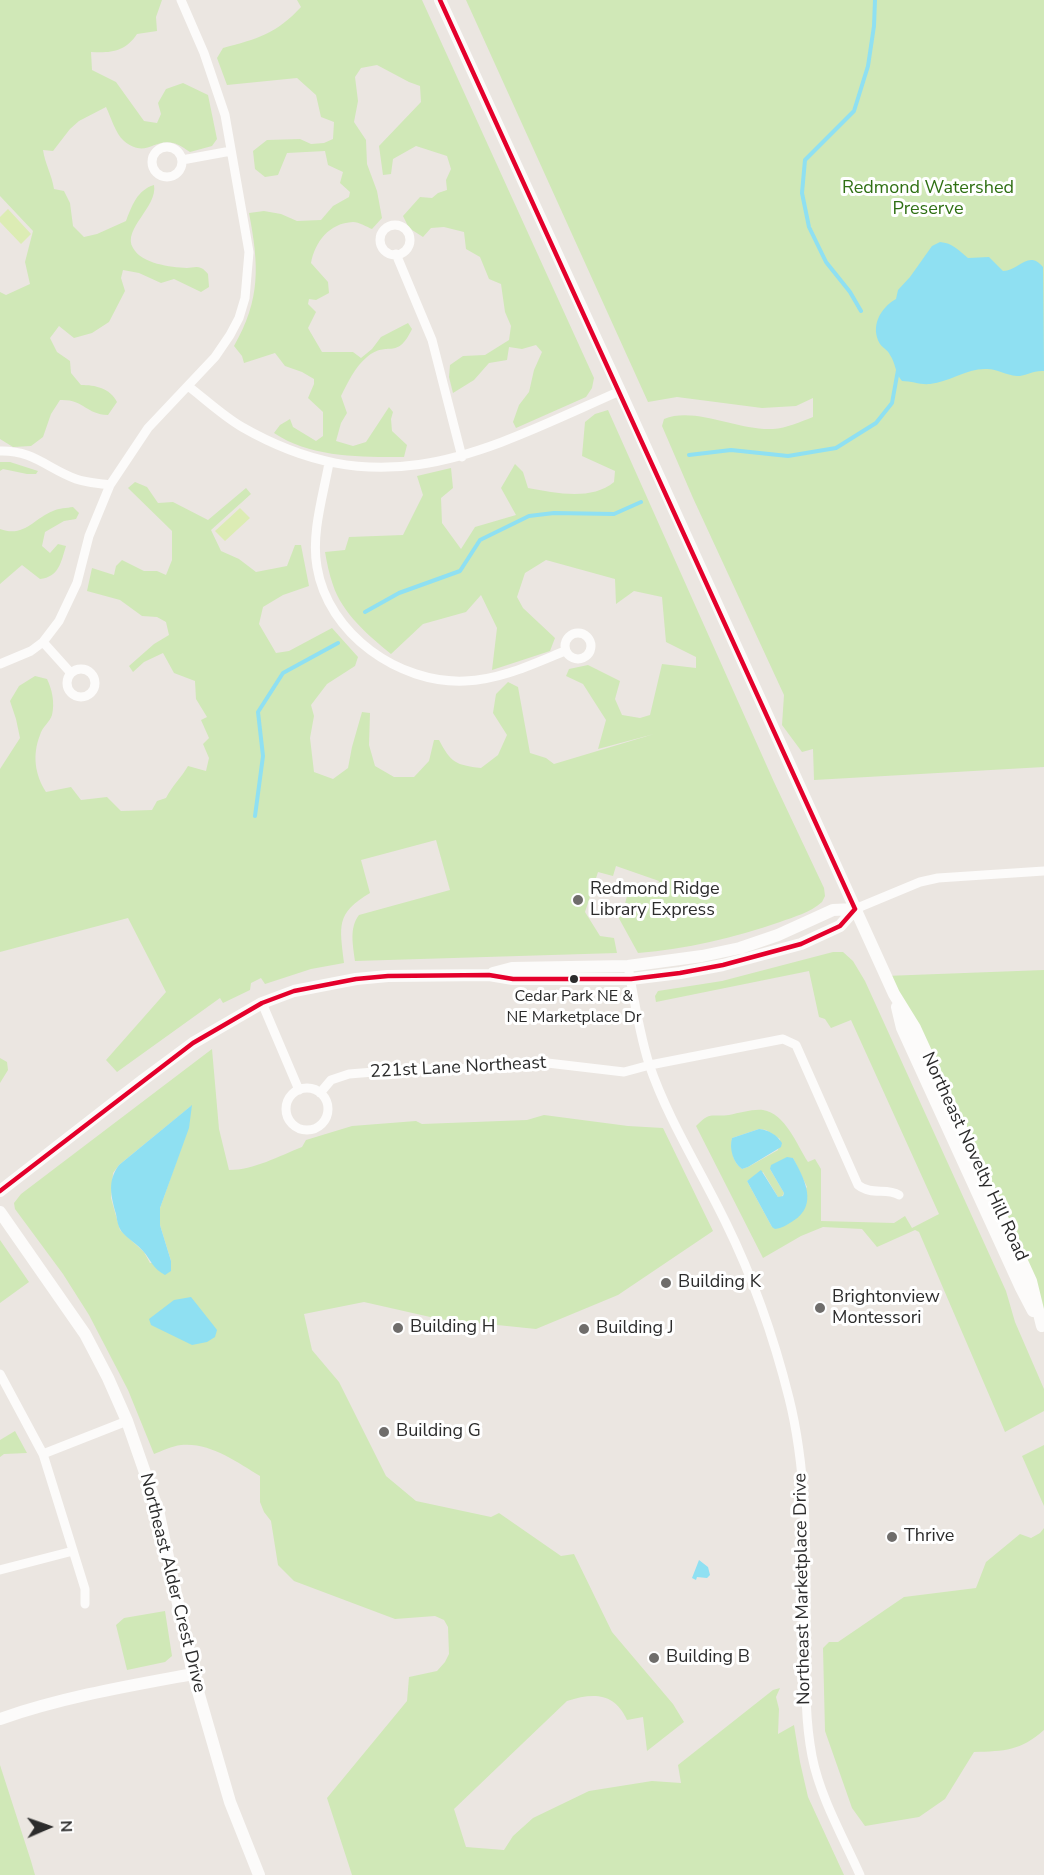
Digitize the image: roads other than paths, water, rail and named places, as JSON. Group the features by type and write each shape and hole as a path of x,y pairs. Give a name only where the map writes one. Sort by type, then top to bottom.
{"street":[{"path":"0,664 31,651 43,642 59,621 70,602 89,536 110,485 148,428 215,357 230,336 245,298 249,252 219,93 181,0"},
{"name":"Northeast Novelty Hill Road","path":"440,0 621,391 894,994 902,1028 1021,1288 1043,1328"},
{"path":"182,160 231,151"},
{"path":"396,254 434,348 462,456"},
{"path":"188,386 240,426 286,449 329,463 386,467 427,464 496,446 621,391"},
{"path":"0,452 13,451 31,455 78,479 110,485"},
{"path":"329,463 315,543 317,568 330,603 346,627 374,652 400,669 440,679 463,681 506,674 565,651"},
{"path":"43,642 70,672"},
{"path":"629,972 740,948 778,935 833,910 855,909 920,882 938,878 1044,871"},
{"path":"0,1191 193,1043 262,1003 310,987 357,979 489,975 513,980 629,972 680,973 723,965 801,944 840,926 855,909"},
{"name":"Northeast Marketplace Drive","path":"629,972 639,1026 650,1065 666,1104 754,1284 775,1346 790,1401 797,1440 804,1507 806,1718 812,1758 820,1785 860,1875"},
{"path":"262,1003 299,1090"},
{"name":"221st Lane Northeast","path":"320,1093 331,1080 349,1074 411,1069 509,1068 539,1062 624,1072 783,1039 796,1045 858,1185 870,1191 891,1190 899,1195"},
{"path":"307,1088 320,1093 328,1105 326,1119 315,1129 302,1130 291,1123 285,1111 289,1098 299,1090 307,1088"},
{"name":"Northeast Alder Crest Drive","path":"0,1212 85,1334 127,1421 158,1510 193,1674 230,1802 259,1875"},
{"path":"0,1374 43,1454 85,1589 85,1604"},
{"path":"43,1454 127,1421"},
{"path":"0,1570 73,1551"},
{"path":"0,1719 41,1705 193,1674"}],"water":[{"path":"940,242 952,245 968,258 989,257 1003,271 1028,260 1038,262 1043,267 1044,371 1017,376 985,369 930,384 902,381 889,353 877,338 876,325 885,307 896,299 898,290 932,246"},
{"path":"192,1105 189,1128 160,1208 160,1225 171,1261 171,1271 165,1275 121,1230 111,1183 119,1165"},
{"path":"759,1129 775,1135 782,1143 781,1147 742,1169 732,1155 732,1138"},
{"path":"787,1157 793,1158 805,1183 806,1207 793,1221 775,1229 747,1181 761,1170 778,1197 783,1196 784,1193 770,1169 771,1165"},
{"path":"191,1297 217,1330 215,1337 207,1342 192,1345 151,1325 149,1319 174,1300"},
{"path":"699,1560 708,1567 710,1575 707,1578 697,1577 696,1580 692,1578"}],"waterway":[{"path":"861,311 850,292 826,262 809,227 802,193 805,160 854,111 868,66 875,0"},
{"path":"689,455 731,450 788,456 836,448 876,423 892,403 898,370"},
{"path":"365,612 399,593 460,571 480,540 529,516 554,513 614,514 641,502"},
{"path":"255,816 263,756 258,712 283,673 338,643"}],"place":[{"name":"Redmond Ridge Library Express","path":"578,900"},
{"name":"Cedar Park NE & NE Marketplace Dr","path":"574,979"},
{"name":"Building K","path":"666,1283"},
{"name":"Brightonview Montessori","path":"820,1308"},
{"name":"Building H","path":"398,1328"},
{"name":"Building J","path":"584,1329"},
{"name":"Building G","path":"384,1432"},
{"name":"Thrive","path":"892,1537"},
{"name":"Building B","path":"654,1658"}],"park label":[{"name":"Redmond Watershed Preserve","path":"928,199"}]}
